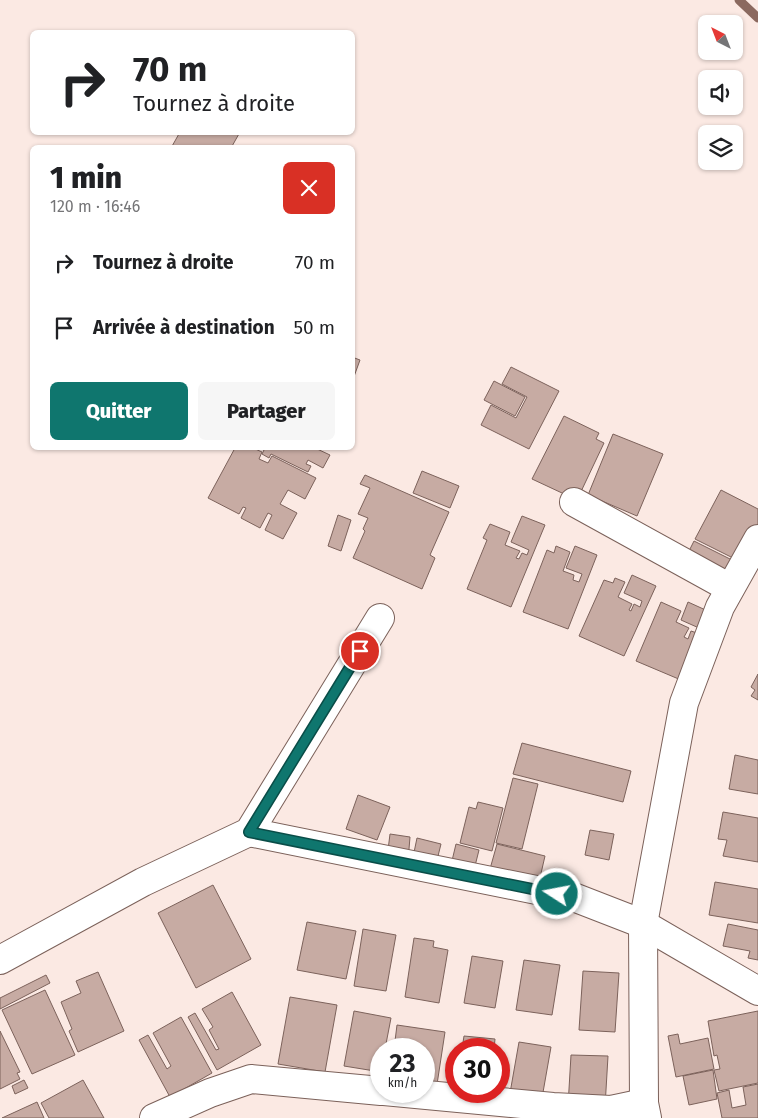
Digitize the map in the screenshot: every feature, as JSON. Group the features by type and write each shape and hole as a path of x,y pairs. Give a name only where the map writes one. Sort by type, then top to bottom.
{"street":[{"path":"574,502 730,588"},
{"path":"435,1096 562,1108 645,1111 643,924 684,703 720,607 758,538"},
{"path":"0,960 143,882 249,832 380,618"},
{"path":"249,832 576,898 643,924 758,991"},
{"path":"154,1118 210,1093 251,1079 370,1090"}],"building":[{"path":"178,135 238,135 233,145 173,145"},
{"path":"355,358 360,360 355,374"},
{"path":"511,367 559,391 529,449 481,425 491,405 516,418 527,397 502,384"},
{"path":"494,381 525,397 515,416 484,400"},
{"path":"564,416 599,433 596,439 604,443 577,500 532,479"},
{"path":"613,434 663,454 637,516 588,495"},
{"path":"234,450 258,450 262,452 259,459 268,463 272,456 316,478 305,499 288,490 280,504 297,513 283,539 265,530 272,515 268,513 260,528 241,518 246,508 243,507 239,514 208,498"},
{"path":"264,450 319,450 330,455 323,468 308,460 306,464 311,466 308,472 271,454 269,458 262,454"},
{"path":"422,471 459,486 450,508 413,493"},
{"path":"365,475 449,512 430,555 435,558 422,589 353,558 365,531 363,529 368,518 358,514 370,488 360,484"},
{"path":"721,490 758,509 758,527 741,562 695,539"},
{"path":"338,515 351,520 341,551 328,546"},
{"path":"522,516 545,525 511,607 467,589 487,540 483,538 490,524 510,532 505,545 520,551 516,558 519,559 522,553 527,555 529,550 511,542"},
{"path":"694,541 738,563 731,577 687,555"},
{"path":"556,546 570,552 563,571 574,575 573,580 579,582 582,574 566,568 575,546 597,555 568,629 523,612 547,550 554,553"},
{"path":"632,575 656,586 624,656 579,636 604,580 613,583 615,578 625,582 618,597 632,604 629,610 631,611 634,604 640,607 642,601 624,593"},
{"path":"661,602 681,611 676,622 689,628 684,637 688,639 691,631 697,633 699,628 681,620 688,602 710,612 681,680 636,661"},
{"path":"758,674 758,700 751,696 755,690 751,687"},
{"path":"522,743 631,771 623,802 513,774"},
{"path":"735,755 758,760 758,794 729,789"},
{"path":"513,778 538,784 522,849 496,843"},
{"path":"358,795 390,807 377,840 346,829"},
{"path":"478,802 503,808 492,851 460,843 469,807 476,809"},
{"path":"723,812 758,818 758,862 723,856 727,840 718,839"},
{"path":"590,830 614,834 609,860 585,855"},
{"path":"390,834 410,837 408,861 387,858"},
{"path":"417,838 441,844 435,868 412,862"},
{"path":"456,844 479,850 473,874 450,869"},
{"path":"497,844 545,856 539,882 490,869"},
{"path":"715,882 758,889 758,923 709,915"},
{"path":"213,885 251,959 196,988 158,913"},
{"path":"307,922 356,931 346,979 297,970"},
{"path":"728,924 758,930 758,960 748,958 750,951 723,946"},
{"path":"363,929 396,935 386,991 354,986"},
{"path":"414,938 434,941 433,947 448,950 439,1003 405,997"},
{"path":"472,956 503,961 495,1008 464,1003"},
{"path":"524,960 560,965 552,1015 516,1010"},
{"path":"583,971 619,973 615,1032 579,1030"},
{"path":"98,972 124,1031 78,1052 69,1031 72,1029 61,1002 81,993 76,981"},
{"path":"46,975 50,983 0,1009 0,998"},
{"path":"45,990 75,1055 32,1074 2,1010"},
{"path":"232,992 261,1045 217,1070 188,1017 195,1013 216,1050 219,1049 209,1030 213,1027 202,1009"},
{"path":"290,997 337,1005 325,1072 278,1064"},
{"path":"354,1011 391,1018 387,1038 370,1038 370,1070 344,1066"},
{"path":"758,1011 758,1083 719,1091 714,1070 720,1069 717,1055 714,1056 708,1021"},
{"path":"181,1017 212,1073 170,1097 139,1040 148,1035 167,1069 171,1066 153,1033"},
{"path":"397,1025 445,1032 436,1091 435,1038 395,1038"},
{"path":"0,1031 20,1072 17,1073 20,1079 0,1089"},
{"path":"678,1034 680,1044 708,1038 714,1069 676,1077 668,1036"},
{"path":"464,1036 485,1038 464,1038"},
{"path":"519,1042 551,1047 542,1098 510,1093"},
{"path":"571,1055 608,1056 605,1107 568,1106"},
{"path":"713,1070 717,1099 689,1105 683,1076"},
{"path":"24,1080 28,1088 15,1094 12,1086"},
{"path":"83,1080 104,1118 49,1118 41,1103"},
{"path":"758,1084 758,1118 722,1118 717,1093 729,1090 732,1108 746,1105 743,1087"},
{"path":"37,1102 44,1118 2,1118"}],"waterway":[{"path":"739,0 758,18"}],"route":[{"path":"360,651 249,832 557,894"}]}
